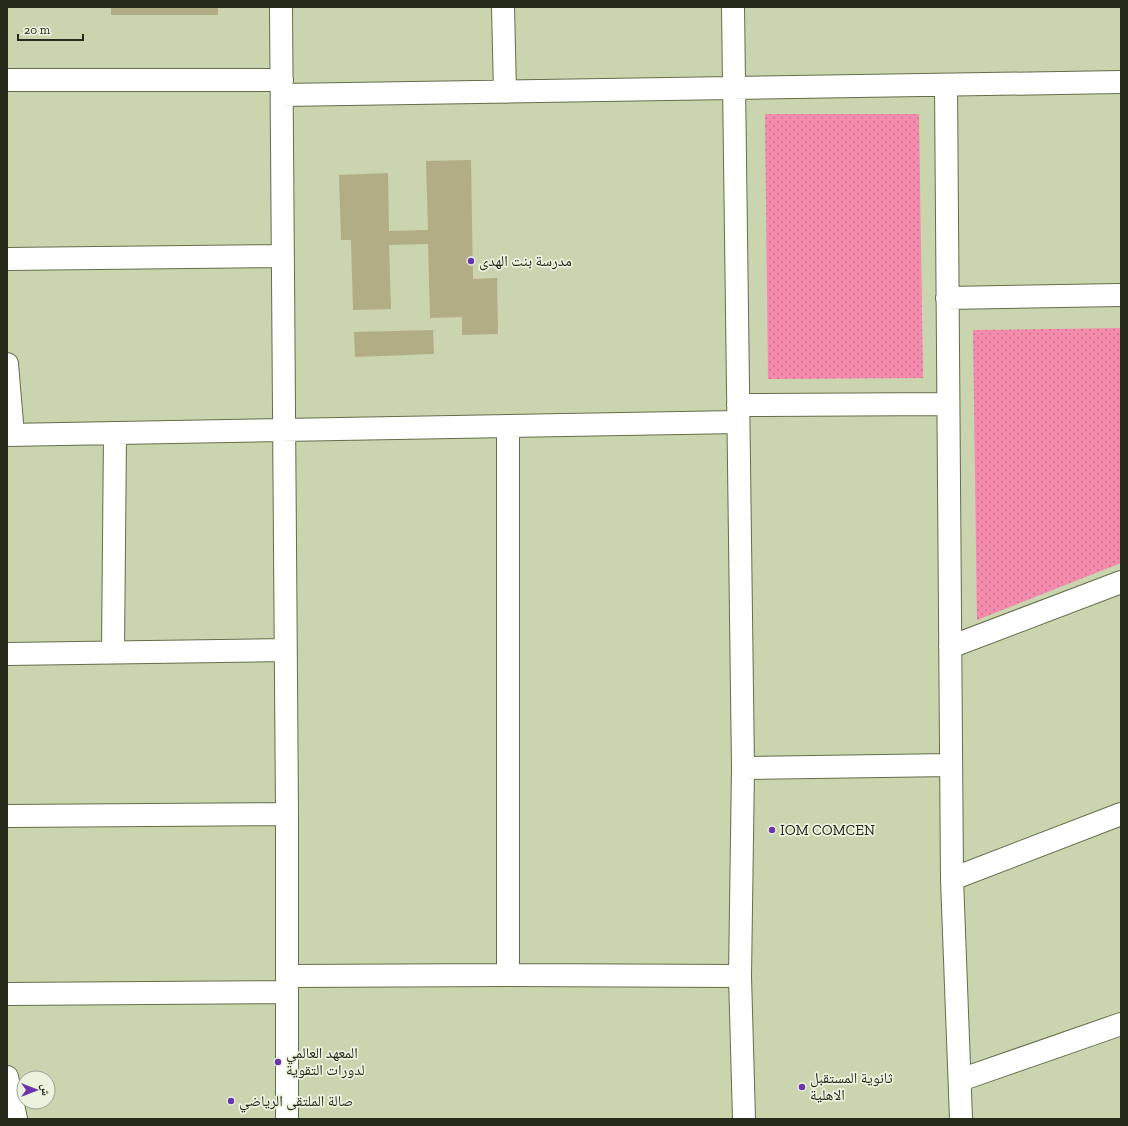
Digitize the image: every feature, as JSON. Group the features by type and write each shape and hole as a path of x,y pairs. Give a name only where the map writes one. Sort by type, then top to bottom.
{"street":[{"path":"281,7 287,814 287,1119"},
{"path":"503,7 505,92"},
{"path":"733,7 743,768 740,976 744,1119"},
{"path":"7,80 505,92 1121,82"},
{"path":"946,85 950,765 952,879 961,1119"},
{"path":"7,259 282,256"},
{"path":"947,298 1121,295"},
{"path":"7,364 10,435 508,426 738,413 948,404"},
{"path":"508,426 508,975"},
{"path":"113,652 115,433"},
{"path":"950,647 1121,582"},
{"path":"7,654 285,650"},
{"path":"743,768 950,765"},
{"path":"7,816 287,814"},
{"path":"952,879 1121,814"},
{"path":"7,994 508,975 740,976"},
{"path":"960,1080 1121,1024"},
{"path":"7,1076 16,1119"}],"shaded area":[{"path":"765,114 919,114 923,378 768,379"},
{"path":"1121,328 1121,563 977,620 973,330"}],"building":[{"path":"111,7 218,7 218,15 111,15"},
{"path":"471,160 473,279 497,278 498,334 462,335 462,317 430,318 428,244 389,245 391,309 353,310 351,240 341,240 339,175 388,173 389,231 428,230 426,161"},
{"path":"433,330 434,354 355,357 354,332"}],"place":[{"name":"مدرسة بنت الهدی","path":"471,261"},
{"name":"IOM COMCEN","path":"772,830"},
{"name":"المعهد العالمي لدورات التقوية","path":"278,1062"},
{"name":"ثانوية المستقبل الاهلية","path":"802,1087"},
{"name":"صالة الملتقى الرياضي","path":"231,1101"}]}
